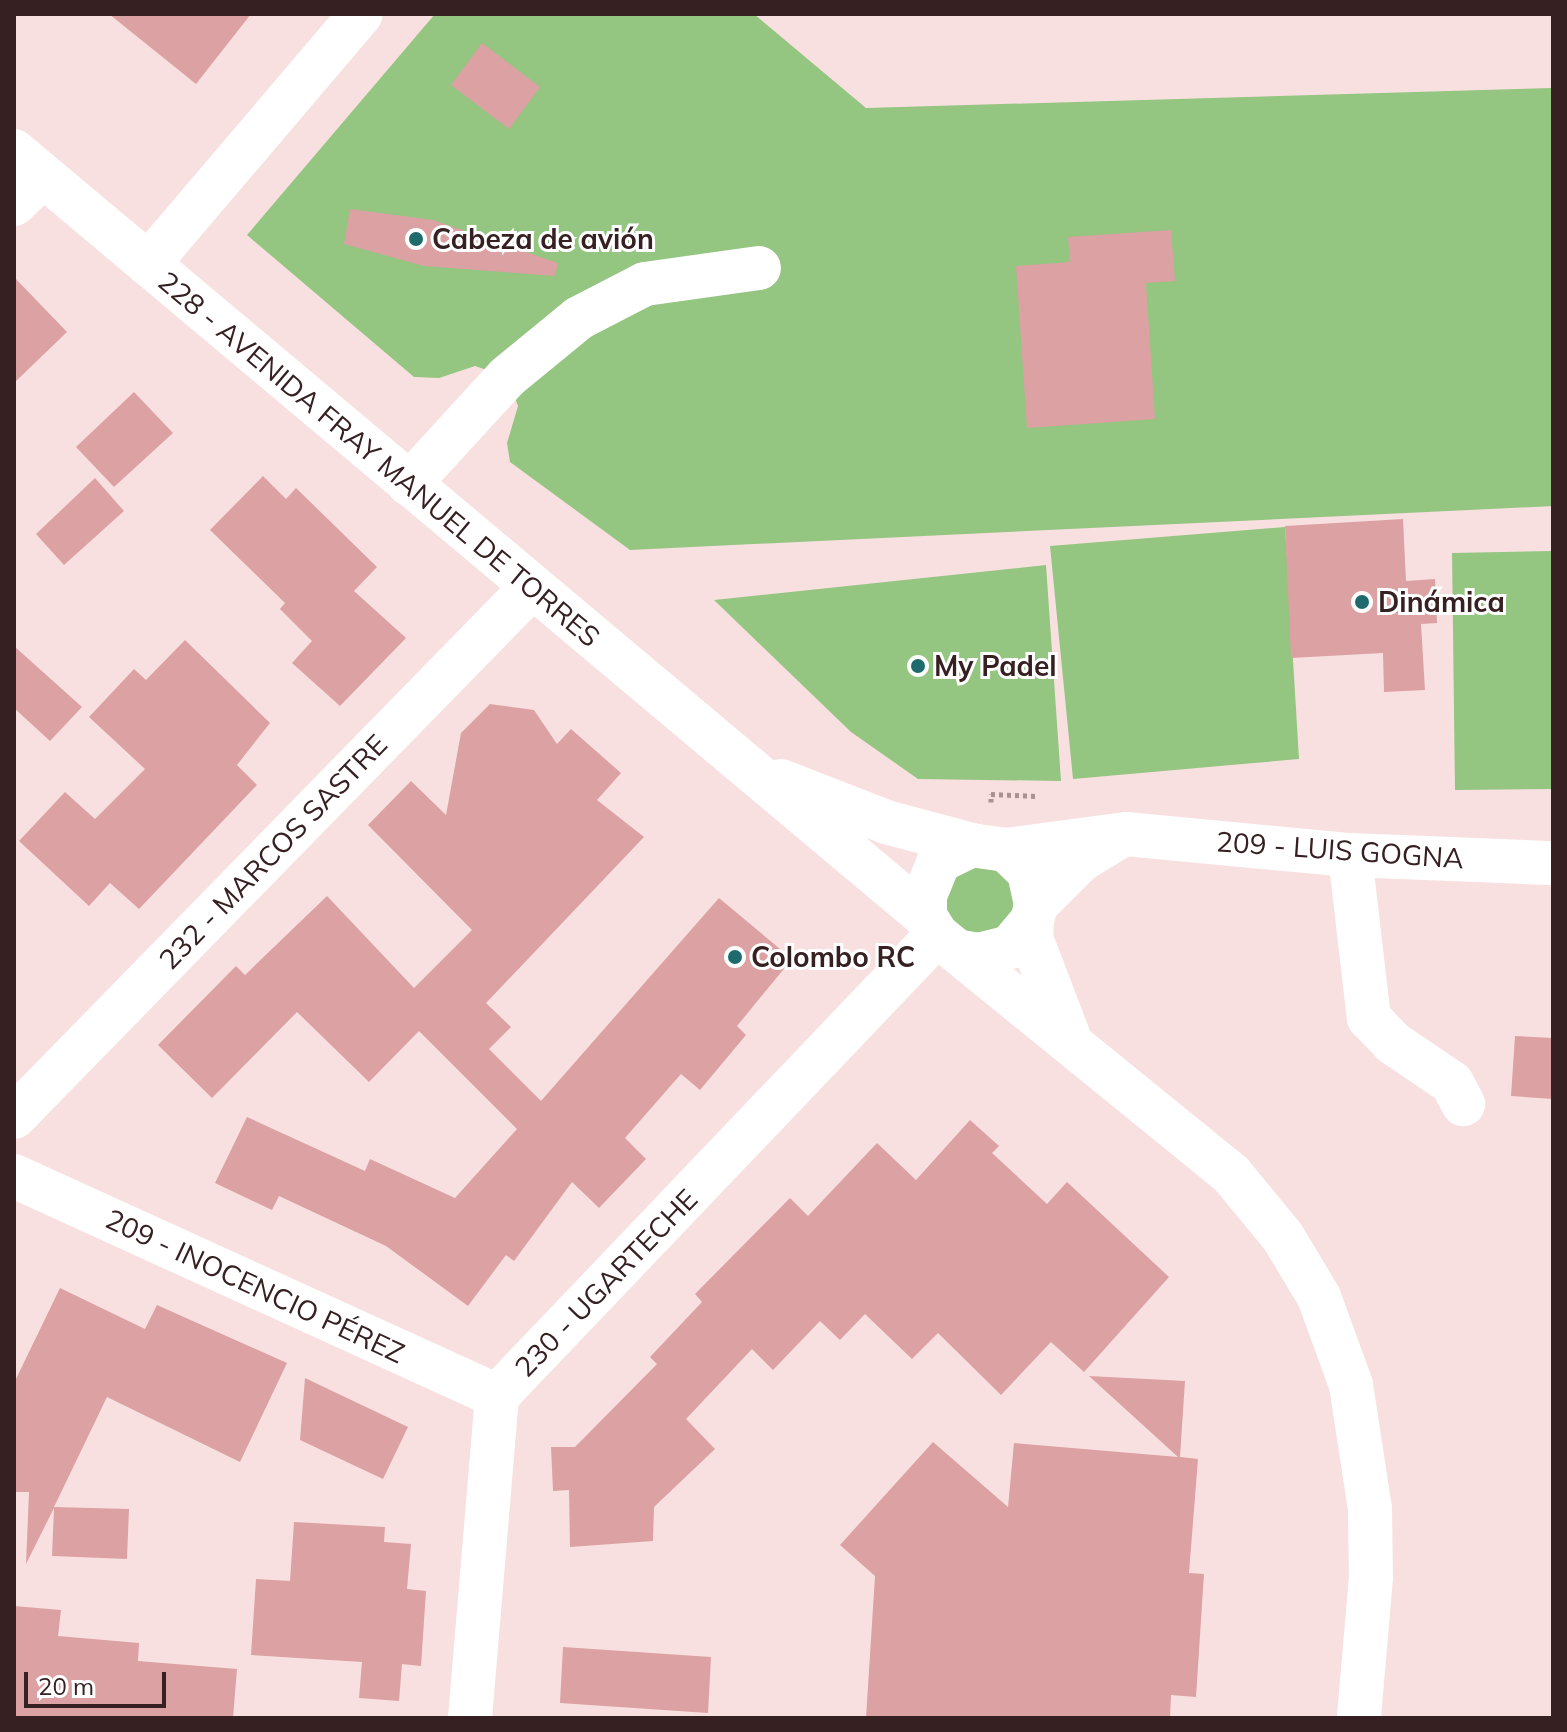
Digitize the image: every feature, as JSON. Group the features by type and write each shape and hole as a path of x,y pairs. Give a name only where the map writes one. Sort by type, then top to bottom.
{"street":[{"path":"148,264 361,14"},
{"name":"228 - AVENIDA FRAY MANUEL DE TORRES","path":"24,177 148,264 941,934 1232,1175 1283,1237 1319,1297 1351,1385 1370,1509 1371,1577 1359,1718"},
{"path":"409,484 507,377 579,318 645,284 759,268"},
{"name":"232 - MARCOS SASTRE","path":"14,1117 531,588"},
{"name":"228 - AVENIDA FRAY MANUEL DE TORRES","path":"745,767 886,822 989,847"},
{"path":"1034,913 1029,872 989,847 939,861 929,878 941,934 978,955 1010,947 1034,913 1081,860 1126,834"},
{"name":"209 - LUIS GOGNA","path":"989,847 1126,834 1350,855 1553,863"},
{"path":"1350,855 1369,1018 1393,1043 1422,1058 1452,1083 1463,1104"},
{"name":"228 - AVENIDA FRAY MANUEL DE TORRES","path":"1034,913 1031,938 1069,1037"},
{"name":"230 - UGARTECHE","path":"470,1718 497,1396 941,934"},
{"name":"209 - INOCENCIO PÉREZ","path":"14,1176 497,1396"}],"green space":[{"path":"435,14 754,14 866,108 1553,88 1553,506 630,550 510,462 507,443 518,406 507,377 475,366 439,378 414,377 247,235"},
{"path":"1285,527 1299,759 1073,779 1050,546"},
{"path":"1553,551 1553,789 1455,790 1452,553"},
{"name":"My Padel","path":"1046,565 1061,781 918,779 851,732 714,600"},
{"path":"987,864 1009,879 1015,899 1013,913 1005,924 994,932 973,934 955,924 947,913 945,892 955,874 966,866"}],"building":[{"path":"109,14 251,14 196,84"},
{"path":"482,43 540,87 509,129 451,85"},
{"name":"Cabeza de avión","path":"350,209 433,220 558,263 555,276 424,266 344,244"},
{"path":"1171,230 1175,281 1146,283 1155,419 1027,428 1016,266 1070,262 1068,237"},
{"path":"14,277 67,332 14,383"},
{"path":"134,392 173,433 114,487 76,447"},
{"path":"263,476 286,499 296,488 377,567 354,591 406,638 340,706 292,663 312,641 280,609 285,603 210,530"},
{"path":"95,478 124,511 64,565 36,534"},
{"name":"Dinámica","path":"1403,519 1406,581 1435,579 1437,623 1421,624 1425,690 1384,692 1383,653 1291,658 1285,526"},
{"path":"185,640 270,723 237,765 257,785 139,909 110,883 89,906 19,841 65,792 95,819 145,769 89,717 134,669 146,680"},
{"path":"14,646 82,707 50,741 14,708"},
{"path":"490,704 534,710 557,744 571,729 621,773 597,800 644,837 486,1003 511,1027 489,1049 541,1101 719,898 792,959 737,1026 746,1035 700,1090 681,1074 625,1138 646,1159 599,1208 572,1182 514,1261 506,1255 468,1306 386,1246 279,1196 272,1210 215,1183 247,1117 365,1171 370,1159 455,1198 517,1129 419,1031 369,1082 297,1012 212,1098 158,1045 236,966 245,975 327,896 414,988 472,930 368,825 411,781 446,815 461,733"},
{"path":"1515,1036 1553,1038 1553,1099 1511,1096"},
{"path":"970,1120 999,1146 992,1153 1047,1204 1067,1182 1169,1277 1084,1372 1051,1342 1001,1395 938,1333 912,1359 865,1314 840,1340 820,1321 773,1370 752,1349 686,1419 715,1449 654,1507 653,1541 570,1547 569,1490 553,1491 551,1447 575,1447 657,1364 650,1357 702,1302 695,1294 790,1198 808,1216 877,1143 916,1180"},
{"path":"60,1288 145,1329 157,1305 287,1363 240,1462 107,1397 54,1507 129,1509 127,1559 52,1556 54,1508 26,1564 29,1492 14,1492 14,1383"},
{"path":"1089,1376 1185,1381 1180,1457 1198,1459 1189,1573 1204,1574 1196,1697 1171,1695 1170,1718 866,1718 875,1576 840,1545 933,1442 1008,1507 1014,1443 1178,1457"},
{"path":"305,1378 408,1427 383,1479 300,1440"},
{"path":"294,1522 385,1527 384,1542 411,1544 407,1589 426,1591 421,1666 402,1664 399,1701 359,1698 362,1662 251,1655 256,1579 290,1581"},
{"path":"14,1606 61,1610 58,1636 139,1643 138,1661 237,1669 233,1718 14,1718"},
{"path":"563,1647 711,1657 708,1713 560,1703"}],"place":[{"name":"Cabeza de avión","path":"416,239"},
{"name":"Dinámica","path":"1362,602"},
{"name":"My Padel","path":"918,666"},
{"name":"Colombo RC","path":"735,957"}]}
